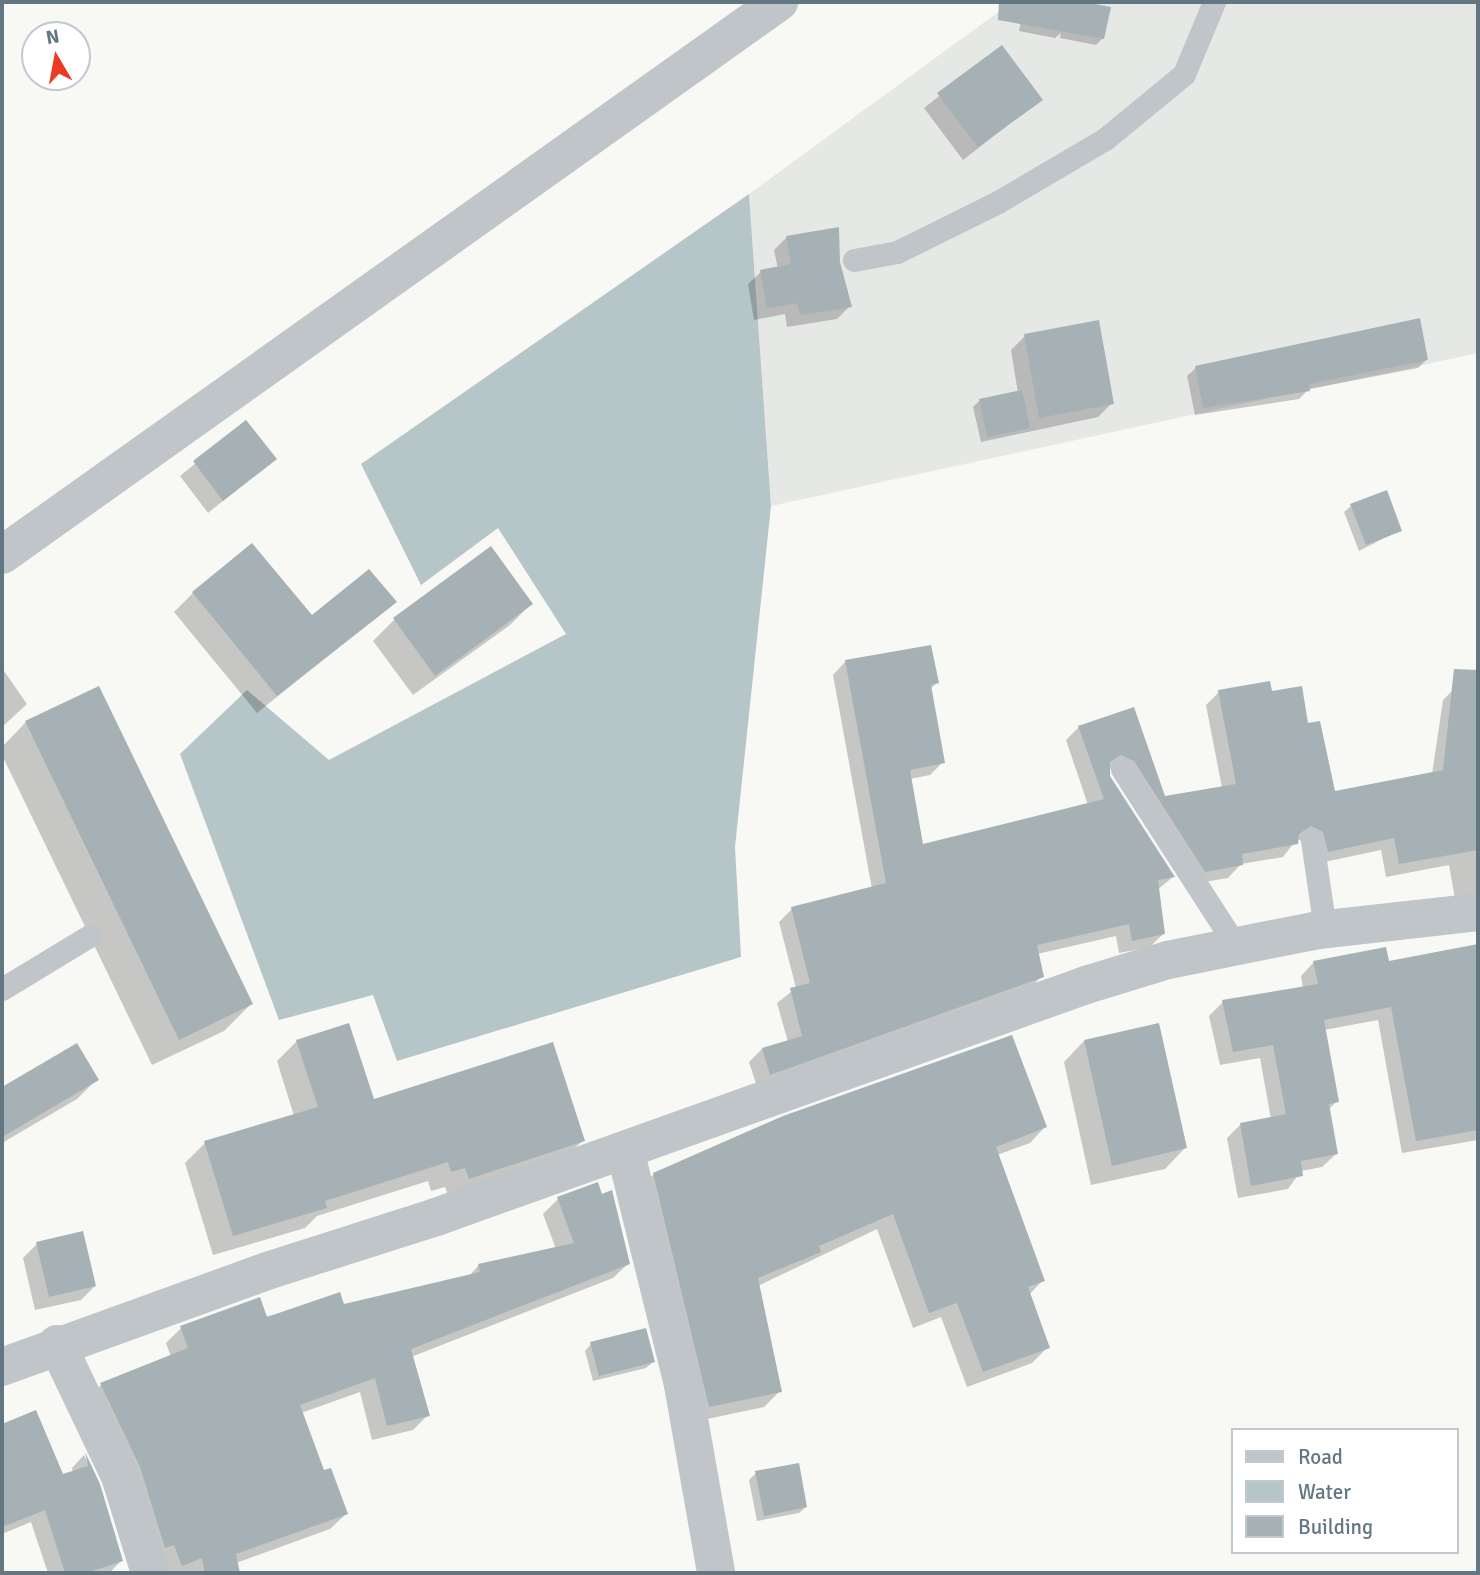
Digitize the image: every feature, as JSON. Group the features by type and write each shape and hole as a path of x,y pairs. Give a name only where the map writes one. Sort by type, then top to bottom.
{"street":[{"path":"2,555 779,2"},
{"path":"2,1367 57,1344 625,1150 1060,993 1168,960 1236,946 1325,929 1478,912"},
{"path":"625,1150 683,1385 716,1573"},
{"path":"57,1344 120,1476 150,1573"}],"lane":[{"path":"854,260 897,252 998,202 1105,139 1184,74 1214,2"},
{"path":"1122,769 1236,946"},
{"path":"1312,840 1325,929"},
{"path":"2,989 89,936"}],"shaded area":[{"path":"1012,2 1478,2 1478,353 771,506 749,194"}],"water":[{"path":"749,194 771,506 735,847 741,957 397,1061 373,995 279,1020 180,754 247,690 329,760 566,634 498,528 421,585 361,464"}],"building":[{"path":"999,2 1084,2 1111,7 1104,39 998,20"},
{"path":"1002,45 1043,100 978,147 937,93"},
{"path":"839,227 840,262 852,307 800,315 797,303 767,308 760,270 791,264 786,236"},
{"path":"1420,318 1428,360 1309,384 1310,391 1203,408 1195,366"},
{"path":"1099,320 1114,404 1039,418 1024,334"},
{"path":"1022,390 1030,428 987,437 979,399"},
{"path":"246,420 277,459 223,501 193,461"},
{"path":"1387,490 1402,531 1366,545 1350,504"},
{"path":"252,543 312,615 369,569 397,602 277,696 192,592"},
{"path":"491,546 533,604 435,676 393,618"},
{"path":"931,645 939,683 931,685 945,763 910,770 923,844 1104,799 1078,726 1134,707 1165,796 1236,784 1218,690 1270,681 1272,691 1302,686 1308,723 1320,721 1335,791 1443,770 1454,669 1478,670 1478,850 1399,864 1394,838 1328,852 1323,832 1311,826 1299,834 1298,844 1242,854 1243,865 1205,872 1134,761 1121,755 1110,762 1110,776 1175,877 1158,880 1165,934 1132,941 1129,924 1037,945 1044,977 770,1075 762,1048 802,1036 790,988 810,983 791,907 886,883 845,660"},
{"path":"99,686 253,1004 179,1040 25,721"},
{"path":"1478,944 1478,1130 1416,1141 1391,1007 1324,1020 1339,1102 1329,1104 1338,1154 1301,1161 1303,1176 1251,1186 1240,1123 1286,1114 1273,1045 1233,1052 1222,1000 1318,984 1313,961 1386,947 1389,961"},
{"path":"349,1023 374,1099 553,1042 585,1141 469,1179 465,1168 451,1172 448,1162 325,1201 327,1208 233,1236 204,1141 318,1107 296,1040"},
{"path":"1159,1023 1187,1148 1112,1166 1084,1040"},
{"path":"1012,1035 1047,1127 996,1147 1045,1281 1028,1287 1050,1348 983,1372 957,1303 929,1313 893,1214 819,1246 821,1252 758,1278 782,1392 709,1407 653,1173 783,1116"},
{"path":"77,1043 99,1080 2,1137 2,1087"},
{"path":"598,1182 602,1194 612,1190 630,1264 411,1349 430,1416 387,1426 375,1378 300,1405 324,1470 331,1468 348,1514 236,1554 240,1573 205,1573 202,1558 182,1566 174,1545 165,1548 140,1467 100,1383 188,1348 180,1326 260,1297 267,1317 340,1292 344,1304 480,1272 478,1264 574,1243 557,1197"},
{"path":"83,1231 96,1286 49,1297 36,1242"},
{"path":"646,1328 655,1362 599,1376 590,1342"},
{"path":"36,1410 63,1474 88,1466 85,1452 100,1484 123,1561 86,1573 65,1573 45,1510 2,1527 2,1424"},
{"path":"799,1463 807,1507 764,1516 755,1471"}]}
